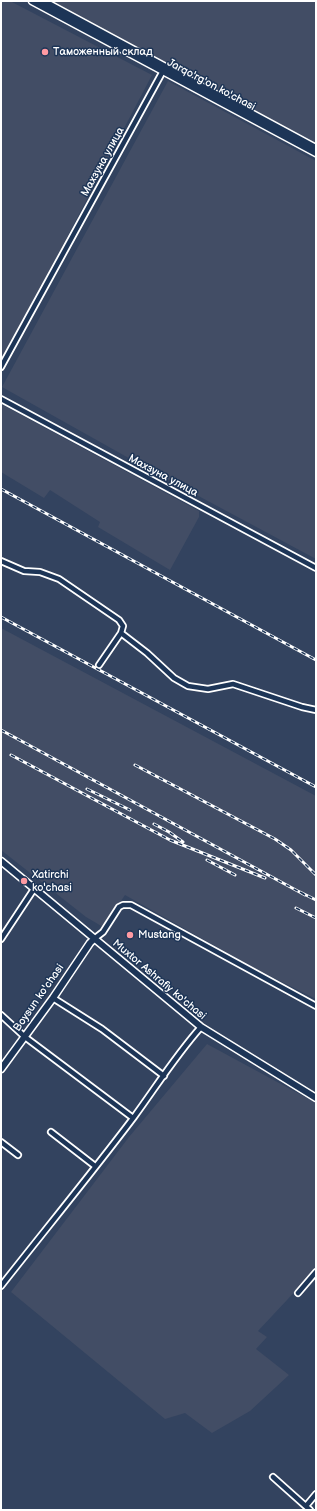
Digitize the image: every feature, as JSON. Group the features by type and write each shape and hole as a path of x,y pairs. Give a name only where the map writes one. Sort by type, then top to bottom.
{"main road":[{"name":"Jarqo'rg'on ko'chasi","path":"32,1 316,148"},
{"name":"Jarqo'rg'on ko'chasi","path":"43,1 316,153"},
{"name":"Muxtor Ashrafiy ko'chasi","path":"1,861 200,1027 316,1098"},
{"name":"Boysun ko'chasi","path":"1,1069 94,939"}],"street":[{"name":"Махзуна улица","path":"1,367 165,69"},
{"name":"Махзуна улица","path":"1,400 316,568"},
{"path":"1,561 24,571 40,572 59,579 119,620 123,626 121,633 99,665"},
{"path":"121,633 148,653 174,678 188,686 208,688 233,684 302,707 316,710"},
{"path":"1,939 34,889"},
{"path":"94,939 103,932 119,907 123,905 131,905 316,1006"},
{"path":"52,998 102,1029 164,1076"},
{"path":"1,1015 25,1037 133,1118"},
{"path":"1,1286 133,1118 164,1076 185,1044 200,1027"},
{"path":"51,1132 95,1166"},
{"path":"1,1142 18,1155"},
{"path":"298,1293 316,1272"},
{"path":"273,1477 310,1510"},
{"path":"306,1506 316,1494"}],"shaded area":[{"path":"1,1 10,1 152,75 1,363"},
{"path":"46,1 316,1 316,143"},
{"path":"168,81 316,161 316,559 150,470 2,387"},
{"path":"1,404 199,511 199,517 170,570 98,527 100,522 50,490 44,498 1,472"},
{"path":"1,628 316,796 316,999 254,968 125,895 103,927 86,917 1,850"},
{"path":"207,1044 316,1103 316,1269 258,1331 267,1337 256,1349 289,1375 250,1411 212,1433 185,1413 165,1419 11,1292 129,1137"}],"railway":[{"path":"1,489 316,660"},
{"path":"1,617 316,787"},
{"path":"1,730 305,895"},
{"path":"11,755 170,840 265,878"},
{"path":"135,765 275,839 291,850 316,875"},
{"path":"87,789 130,810"},
{"path":"154,824 183,842"},
{"path":"207,860 235,875"},
{"path":"300,892 316,900"},
{"path":"296,908 316,918"}],"place":[{"name":"Таможенный склад","path":"45,52"},
{"name":"Xatirchi ko'chasi","path":"24,881"},
{"name":"Mustang","path":"130,935"}]}
